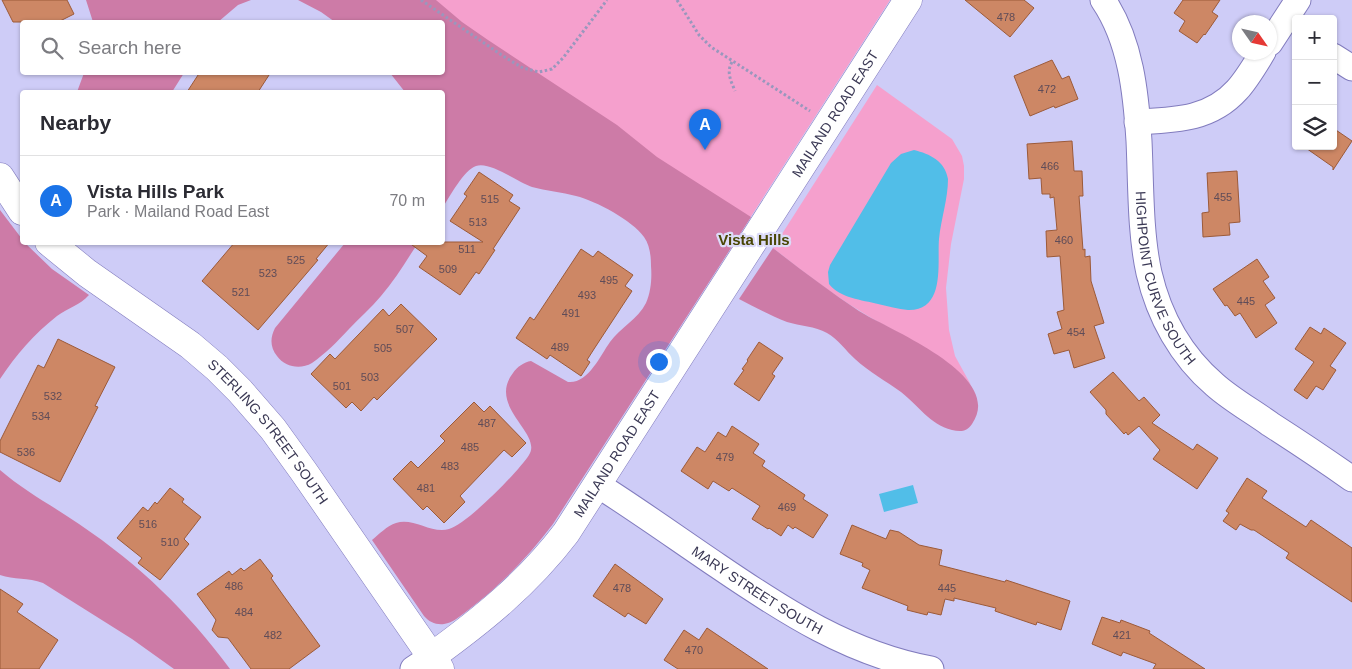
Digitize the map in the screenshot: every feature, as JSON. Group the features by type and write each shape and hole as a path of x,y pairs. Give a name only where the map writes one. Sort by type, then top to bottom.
{"street":[{"name":"MAILAND ROAD EAST","path":"428,665 529,578 563,538 908,0"},
{"name":"HIGHPOINT CURVE SOUTH","path":"1103,0 1112,16 1125,50 1133,81 1146,257 1158,303 1176,340 1199,370 1220,390 1352,479"},
{"path":"1277,37 1290,26 1298,0"},
{"path":"1337,59 1352,68"},
{"path":"1137,122 1190,118 1216,108 1237,90 1258,60"},
{"path":"0,177 20,208"},
{"name":"STERLING STREET SOUTH","path":"53,245 86,273 190,345 217,368 266,420 287,449 428,665"},
{"name":"MARY STREET SOUTH","path":"598,485 752,590 806,623 835,638 876,654 910,665 931,669"}],"path":[{"path":"421,0 506,58 523,68 539,72 552,69 557,64 607,0"},
{"path":"677,0 707,44 829,124"},
{"path":"732,62 729,73 735,91"}],"shaded area":[{"path":"86,0 251,0 238,5 220,20 92,20"},
{"path":"298,0 436,0 462,22 488,40 617,125 657,157 751,217 553,524 534,548 502,581 467,611 447,623 435,623 424,616 372,540 389,526 402,522 442,530 449,529 467,518 504,484 529,455 531,447 529,438 510,408 506,397 507,385 513,373 521,365 531,361 568,382 582,379 593,368 614,337 643,309 649,294 651,280 649,247 646,240 631,224 603,207 584,198 532,187 489,166 482,165 471,168 445,204 445,90 403,90 392,75 445,75 445,20 332,20"},
{"path":"383,0 890,0 741,232 445,24 445,20 437,20"},
{"path":"83,75 183,75 173,90 78,90"},
{"path":"877,85 952,139 962,156 964,179 951,244 946,288 949,330 955,356 971,385 933,353 849,304 815,281 773,248"},
{"path":"0,210 20,236 20,245 27,245 52,269 89,295 57,316 41,330 19,353 0,379"},
{"path":"343,245 417,245 386,290 373,305 312,363 298,367 288,365 280,360 272,346 272,335 275,328"},
{"path":"773,248 859,311 940,356 959,372 973,388 978,406 970,427 963,431 958,431 937,424 901,392 860,364 831,336 818,329 787,322 739,299"},
{"path":"0,470 123,556 161,590 197,627 230,669 174,669 132,639 43,583 0,575"}],"water":[{"path":"914,150 936,159 944,167 948,179 939,239 937,284 934,294 929,303 920,308 908,310 858,300 839,292 829,284 828,272 830,265 891,163 901,154"},
{"path":"913,485 918,503 884,512 879,494"}],"building":[{"path":"2,0 67,0 74,14 62,20 20,20 20,22 13,22"},
{"path":"965,0 1024,0 1034,8 1010,37"},
{"path":"1183,0 1220,0 1212,12 1218,16 1197,43 1179,31 1185,21 1174,13"},
{"path":"1052,60 1062,79 1069,76 1078,99 1030,116 1014,76"},
{"path":"198,75 269,75 259,90 188,90"},
{"path":"1337,131 1352,141 1333,170 1333,167 1309,150 1337,150"},
{"path":"1072,141 1074,171 1082,171 1083,196 1079,196 1083,250 1085,249 1085,257 1090,256 1091,281 1104,323 1094,326 1105,358 1074,368 1069,350 1054,354 1048,334 1062,329 1057,312 1064,310 1060,256 1047,257 1046,231 1057,230 1054,197 1050,198 1050,194 1042,194 1041,178 1029,179 1027,144"},
{"path":"1237,171 1240,222 1229,223 1230,235 1203,237 1202,213 1209,212 1207,173"},
{"path":"479,172 513,195 509,201 520,208 479,274 476,272 460,295 419,267 427,256 412,245 445,245 445,242 483,242 450,221 467,196 464,194"},
{"path":"232,245 328,245 316,259 318,260 258,330 202,281"},
{"path":"581,249 593,257 598,251 633,275 625,286 632,291 587,360 590,362 581,376 550,355 547,359 516,338 530,317 534,320"},
{"path":"1257,259 1269,277 1263,281 1275,298 1265,305 1277,323 1256,338 1240,313 1235,316 1213,289"},
{"path":"401,304 437,339 377,400 374,397 361,411 352,402 346,408 311,374 330,354 335,359 383,309 389,316"},
{"path":"1310,327 1321,334 1324,328 1346,343 1330,366 1336,370 1323,390 1316,386 1307,399 1294,390 1314,362 1295,349"},
{"path":"58,339 115,367 95,406 98,407 60,482 0,452 0,441 38,365 44,368"},
{"path":"759,342 783,358 772,374 775,376 759,401 734,384"},
{"path":"1113,372 1139,401 1144,397 1160,415 1152,423 1193,450 1197,444 1218,458 1197,489 1153,459 1160,450 1139,426 1128,435 1126,432 1124,434 1090,392"},
{"path":"474,402 484,412 490,406 526,443 512,457 504,450 460,496 465,502 444,523 427,506 423,510 393,479 411,461 418,468 445,441 440,436"},
{"path":"732,426 759,444 753,453 765,461 762,466 805,495 803,499 828,515 813,538 788,525 781,536 752,519 760,506 732,488 729,491 713,481 708,489 681,471 697,447 705,452 718,432 726,437"},
{"path":"1247,478 1267,491 1262,498 1306,527 1311,520 1352,548 1352,602 1286,558 1289,553 1254,530 1240,524 1236,530 1223,521 1229,513 1226,511"},
{"path":"170,488 184,499 182,502 201,517 184,539 189,544 160,580 138,563 142,558 117,538 143,507 148,511 155,502 157,504"},
{"path":"852,525 886,539 890,530 899,532 919,545 942,550 939,565 1005,582 1006,580 1070,601 1061,630 1037,622 1036,625 995,611 996,608 954,598 954,601 945,599 941,615 928,612 927,615 907,610 908,606 862,588 870,570 862,566 863,563 840,554"},
{"path":"260,559 273,576 271,578 320,646 289,669 251,669 228,638 218,637 212,630 216,620 197,594 229,571 232,575 241,568 244,571"},
{"path":"615,564 663,599 646,624 628,613 625,617 593,596"},
{"path":"0,589 23,604 17,612 58,640 39,669 0,669"},
{"path":"1102,617 1120,623 1121,620 1150,631 1149,633 1205,669 1153,669 1156,664 1123,652 1121,656 1092,644"},
{"path":"707,628 768,669 678,669 664,660 684,630 699,640"}],"place":[{"name":"Vista Hills Park","path":"705,150"}],"district":[{"name":"Vista Hills","path":"754,240"}]}
